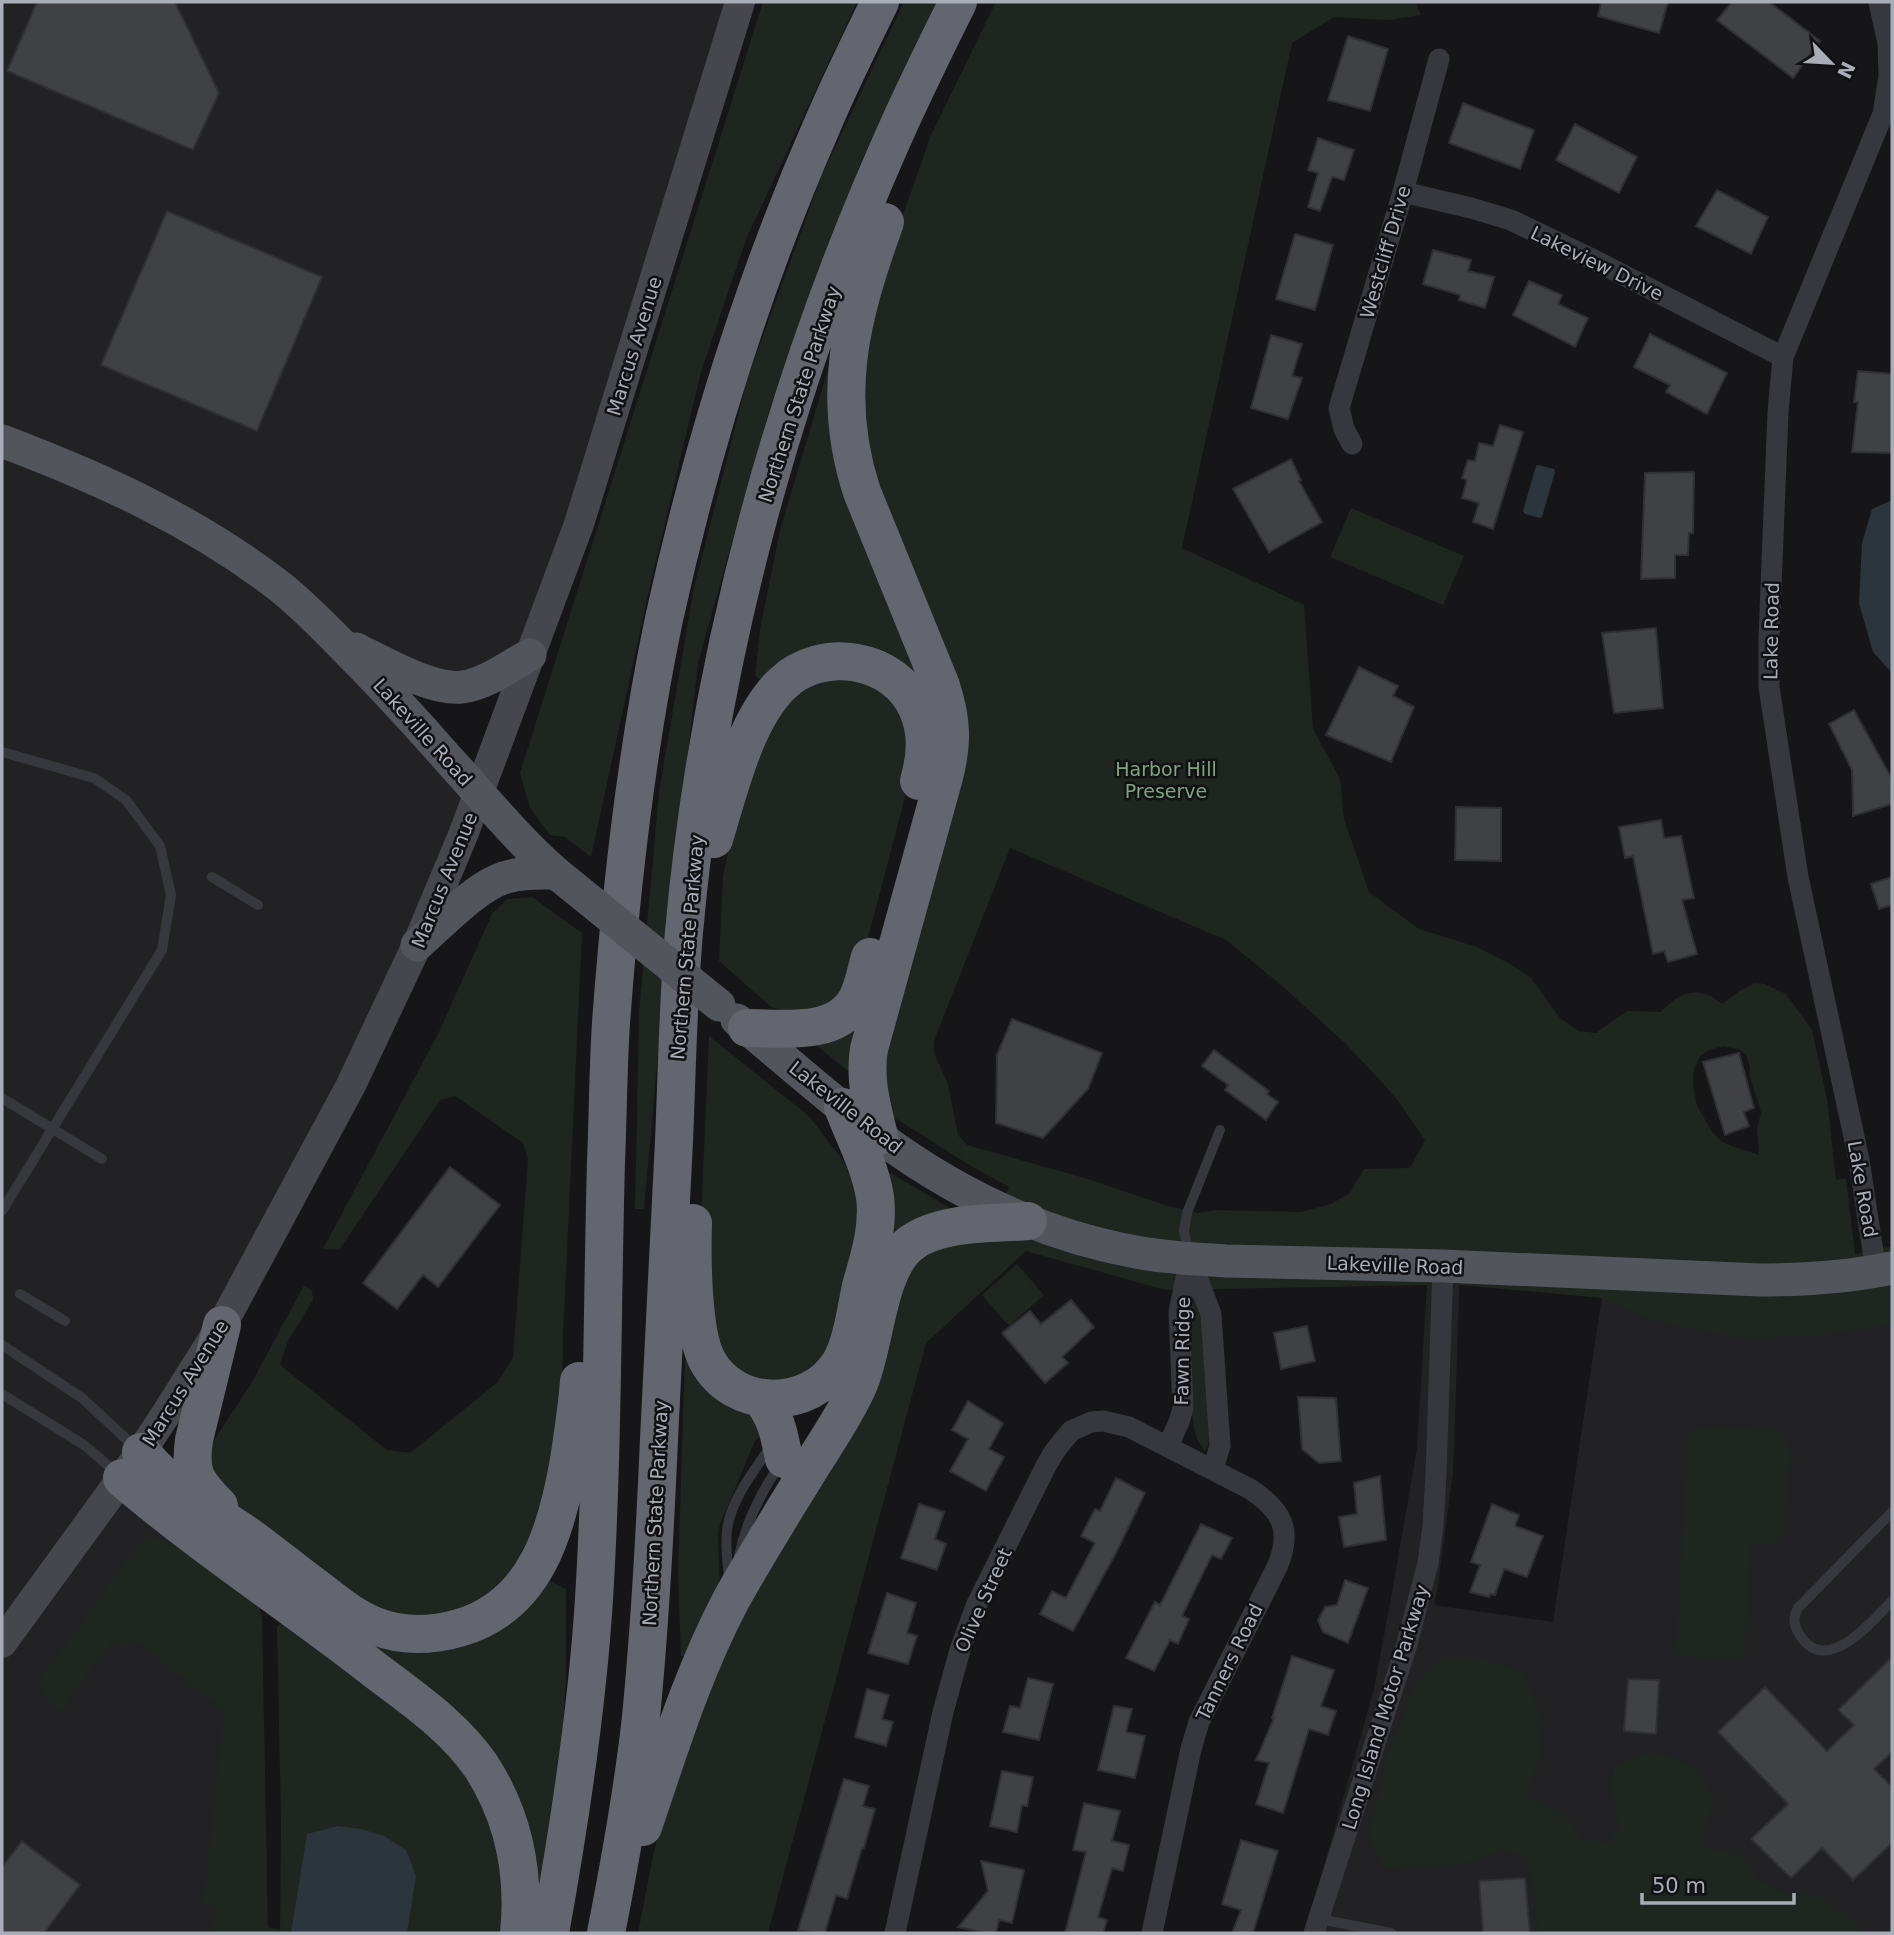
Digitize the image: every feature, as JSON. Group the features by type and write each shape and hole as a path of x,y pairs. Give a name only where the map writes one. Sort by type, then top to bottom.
{"highway":[{"path":"550,1933 582,1732 593,1612 611,1027 628,845 652,684 677,564 719,408 766,265 821,127 880,2"},
{"name":"Northern State Parkway","path":"606,1933 631,1792 640,1718 650,1605 684,934 696,826 720,681 752,541 818,327 901,121 958,2"},
{"path":"879,1136 866,1077 869,1049 944,777 951,730 950,716 941,686 855,470 845,404 846,382 855,317 869,270 893,199 936,96 970,2"},
{"path":"684,934 736,768 768,699 789,677 830,660 861,664 894,680 908,693 918,710 924,727 925,756 857,999 843,1015 825,1024 802,1028 733,1016"},
{"path":"680,1012 696,1123 693,1255 700,1335 707,1360 721,1378 740,1392 773,1399 798,1396 820,1385 835,1369 846,1350 870,1252 876,1209 870,1178 843,1107"},
{"path":"132,1465 164,1477 247,1535 352,1615 374,1626 393,1632 428,1635 476,1622 509,1600 527,1581 555,1526 572,1442 581,1360 605,1217"},
{"path":"606,1933 702,1661 763,1544 859,1385 890,1273 905,1249 922,1237 941,1230 1028,1221"},
{"path":"222,1325 194,1440 192,1467 202,1489 247,1535"},
{"path":"761,1398 773,1415 781,1446 845,1411"},
{"path":"132,1465 161,1511 416,1701 466,1746 491,1783 508,1820 520,1880 519,1933"}],"main road":[{"name":"Marcus Avenue","path":"2,1643 132,1465 222,1325 351,1085 417,945 478,793 586,503 740,2"},
{"name":"Lakeville Road","path":"2,441 143,500 202,532 279,586 339,641 518,838 556,873 879,1136 928,1169 993,1206 1064,1234 1105,1246 1190,1259 1443,1266 1760,1280 1799,1280 1884,1269"},
{"path":"339,641 433,684 451,688 482,681 530,655"},
{"path":"417,945 477,893 496,881 527,873 556,873"}],"street":[{"name":"Lake Road","path":"1879,2 1888,43 1889,76 1882,114 1783,357 1770,597 1769,687 1798,877 1884,1269"},
{"name":"Westcliff Drive","path":"1352,444 1344,429 1339,408 1439,59"},
{"name":"Lakeview Drive","path":"1403,192 1511,220 1783,357"},
{"name":"Fawn Ridge","path":"1168,1446 1182,1408 1179,1312 1190,1259"},
{"name":"Fawn Ridge","path":"1190,1259 1212,1314 1220,1446 1213,1469"},
{"name":"Long Island Motor Parkway","path":"1317,1926 1404,1655 1428,1563 1433,1525 1443,1266"},
{"name":"Olive Street","path":"895,1933 943,1712 960,1650 976,1606 1054,1452 1071,1431 1091,1422 1103,1421 1129,1427 1213,1469"},
{"name":"Tanners Road","path":"1152,1933 1199,1722 1277,1567 1284,1544 1281,1521 1269,1502 1213,1469"}],"lane":[{"path":"2,752 94,778 126,800 160,846 171,895 162,950 2,1211"},
{"path":"212,877 258,905"},
{"path":"2,1098 102,1159"},
{"path":"1190,1259 1184,1231 1187,1213 1220,1130"},
{"path":"20,1294 65,1321"},
{"path":"2,1345 82,1398 132,1465"},
{"path":"2,1394 85,1445 132,1465"},
{"path":"730,1604 746,1527 781,1446"},
{"path":"730,1604 727,1531 730,1517 743,1489 781,1446"},
{"path":"1892,1512 1797,1608 1794,1622 1800,1636 1813,1648 1829,1650 1849,1641 1892,1601"},
{"path":"1317,1926 1391,1933"}],"shaded area":[{"path":"2,2 740,2 530,655 482,681 341,642 478,793 417,945 141,1452 250,1579 235,1933 2,1933"},
{"path":"1538,465 1554,469 1555,472 1540,518 1523,511"},
{"path":"1892,500 1892,673 1873,652 1859,603 1862,543 1872,509"},
{"path":"1428,1269 1460,1270 1453,1473 1434,1605 1553,1622 1605,1276 1892,1270 1892,1933 1305,1933 1374,1689 1393,1587 1417,1448"},
{"path":"338,1826 384,1836 406,1850 416,1876 407,1933 285,1933 291,1932 307,1834"}],"green space":[{"path":"763,2 857,2 747,237 701,372 649,590 591,857 565,837 550,835 530,808 520,773"},
{"path":"904,2 937,2 862,160 771,404 698,663 672,897 644,1209 635,1209 639,1013 659,792 694,587 748,377 822,175"},
{"name":"Harbor Hill Preserve","path":"996,2 1415,2 1421,15 1389,20 1334,17 1292,43 1182,548 1304,605 1313,729 1340,779 1344,819 1369,892 1419,929 1477,947 1510,964 1531,978 1560,1018 1579,1031 1596,1033 1627,1011 1661,1012 1675,999 1690,993 1705,994 1722,1004 1755,983 1765,984 1786,994 1812,1030 1827,1099 1836,1180 1846,1178 1855,1254 1892,1246 1892,1325 1821,1335 1739,1338 1654,1321 1602,1298 1460,1285 1460,1270 1428,1269 1427,1285 1165,1290 1026,1251 926,1343 768,1933 638,1933 654,1851 678,1765 704,1696 913,1261 940,1241 986,1236 1009,1187 893,1117 886,1100 884,1049 950,810 860,408 875,295 931,135","holes":["1010,848 1226,940 1280,984 1346,1044 1399,1102 1425,1140 1410,1168 1364,1169 1350,1193 1331,1204 1301,1212 1215,1210 1198,1213 967,1145 958,1135 948,1084 934,1053 934,1041","1723,1046 1741,1050 1746,1055 1761,1112 1757,1129 1759,1155 1721,1141 1697,1106 1693,1084 1694,1069 1700,1056"]},
{"path":"832,356 938,696 909,677 767,684 755,676 760,629 780,530"},
{"path":"1351,508 1464,556 1443,605 1330,557"},
{"path":"811,676 880,681 904,709 916,755 857,980 842,1007 790,1012 771,1007 719,961 723,876 741,793 771,722"},
{"path":"532,897 582,933 563,1336 561,1450 517,1581 472,1615 420,1625 373,1610 217,1493 205,1454 251,1384 304,1285 312,1291 313,1300 288,1341 280,1365 387,1450 410,1453 498,1382 513,1357 528,1159 523,1143 455,1096 440,1100 339,1250 323,1249 438,1034 492,914 507,899"},
{"path":"866,1011 853,1075 816,1045"},
{"path":"709,1036 809,1116 844,1162 852,1181 863,1183 837,1350 779,1388 727,1369 712,1339 701,1219"},
{"path":"883,1173 891,1173 960,1214 894,1251"},
{"path":"1017,1264 1044,1295 1009,1326 982,1295"},
{"path":"1194,1295 1201,1304 1211,1436 1205,1452 1194,1429 1187,1360 1187,1324"},
{"path":"685,1352 764,1412 765,1431 755,1441 720,1524 720,1600 692,1658 681,1656 678,1576"},
{"path":"1700,1427 1779,1430 1790,1444 1785,1532 1773,1544 1750,1543 1745,1652 1740,1659 1681,1656 1676,1651 1688,1437"},
{"path":"147,1535 164,1540 238,1586 258,1602 262,1619 268,1927 280,1930 277,1627 287,1618 433,1725 483,1785 509,1850 503,1933 211,1933 216,1908 202,1905 224,1711 133,1639 124,1650 112,1641 58,1714 38,1682"},
{"path":"547,1580 566,1589 566,1676 560,1776 543,1889 535,1888 526,1836 375,1653 376,1642"},
{"path":"1441,1658 1482,1658 1523,1673 1538,1709 1539,1757 1527,1797 1565,1818 1584,1839 1605,1843 1619,1828 1611,1788 1613,1768 1649,1752 1670,1757 1696,1769 1709,1787 1713,1804 1702,1842 1707,1849 1725,1850 1744,1859 1760,1880 1780,1892 1795,1896 1808,1892 1824,1900 1865,1933 1538,1933 1534,1888 1526,1856 1502,1850 1463,1864 1383,1868 1369,1836 1387,1755 1416,1682"}],"building":[{"path":"37,2 175,2 219,93 193,150 7,71"},
{"path":"1601,2 1668,2 1659,33 1598,16"},
{"path":"1732,2 1769,2 1820,41 1793,78 1717,20"},
{"path":"1348,36 1388,49 1370,111 1328,100"},
{"path":"1463,103 1534,130 1520,169 1449,143"},
{"path":"1575,124 1637,157 1619,193 1556,160"},
{"path":"1318,138 1354,150 1344,180 1332,177 1320,211 1308,207 1318,173 1308,170"},
{"path":"1717,190 1768,217 1751,254 1696,226"},
{"path":"167,211 322,277 257,431 101,365"},
{"path":"1295,234 1333,245 1315,310 1276,299"},
{"path":"1433,250 1471,260 1468,271 1494,277 1485,308 1459,300 1460,295 1423,284"},
{"path":"1529,281 1562,295 1558,304 1588,318 1575,347 1513,315"},
{"path":"1650,334 1727,373 1707,414 1666,392 1670,385 1634,367"},
{"path":"1271,335 1302,344 1292,376 1302,378 1288,419 1251,408"},
{"path":"1858,371 1892,374 1892,453 1852,452 1858,402 1854,402"},
{"path":"1500,425 1523,432 1493,529 1473,522 1479,503 1462,498 1467,480 1462,478 1468,460 1475,461 1479,443 1493,446"},
{"path":"1291,459 1301,480 1299,481 1322,522 1269,552 1233,489"},
{"path":"1694,472 1693,533 1689,533 1688,555 1675,555 1675,578 1641,579 1645,473"},
{"path":"1656,628 1663,708 1614,713 1602,633"},
{"path":"1359,667 1398,686 1393,696 1414,707 1391,762 1326,735"},
{"path":"1854,710 1892,779 1892,804 1853,816 1852,770 1829,724"},
{"path":"1456,807 1501,808 1501,861 1455,860"},
{"path":"1661,820 1664,838 1681,836 1694,898 1682,900 1697,954 1668,962 1664,951 1653,954 1633,856 1625,858 1619,827"},
{"path":"1892,877 1892,905 1879,909 1871,884"},
{"path":"1012,1019 1102,1053 1088,1089 1043,1138 996,1123 997,1055"},
{"path":"1214,1050 1269,1091 1267,1094 1278,1102 1266,1120 1225,1090 1228,1085 1202,1066"},
{"path":"1739,1053 1754,1108 1744,1112 1749,1126 1725,1135 1703,1062"},
{"path":"450,1167 500,1205 438,1287 423,1275 397,1309 363,1283"},
{"path":"1071,1300 1094,1327 1062,1357 1068,1363 1045,1383 1002,1333 1030,1311 1041,1324"},
{"path":"1307,1326 1315,1361 1281,1369 1274,1333"},
{"path":"1298,1397 1336,1398 1341,1461 1319,1463 1302,1449"},
{"path":"968,1401 1003,1423 989,1449 1004,1457 986,1491 950,1471 968,1439 952,1430"},
{"path":"1380,1476 1386,1540 1344,1547 1339,1517 1357,1514 1354,1483"},
{"path":"1116,1478 1145,1493 1073,1631 1040,1614 1052,1591 1066,1598 1095,1543 1081,1536 1095,1509 1100,1511"},
{"path":"919,1504 944,1512 935,1539 946,1544 937,1570 901,1558"},
{"path":"1492,1504 1519,1515 1515,1526 1543,1536 1527,1577 1504,1569 1495,1595 1490,1594 1489,1597 1470,1592 1480,1565 1471,1562"},
{"path":"1201,1524 1232,1538 1221,1559 1212,1555 1182,1616 1189,1619 1178,1644 1170,1640 1154,1671 1126,1658 1155,1602 1160,1605"},
{"path":"1345,1580 1368,1588 1348,1643 1323,1632 1318,1620 1325,1607 1337,1605"},
{"path":"887,1593 916,1603 907,1633 917,1636 908,1664 868,1653"},
{"path":"1292,1656 1334,1670 1321,1706 1336,1711 1328,1735 1309,1729 1283,1813 1256,1804 1269,1763 1256,1760 1274,1718"},
{"path":"1892,1657 1892,1752 1874,1769 1892,1787 1892,1843 1853,1880 1822,1848 1791,1878 1751,1839 1788,1804 1718,1732 1765,1687 1827,1751 1854,1725 1838,1710"},
{"path":"1028,1678 1053,1684 1039,1740 1003,1732 1010,1706 1020,1708"},
{"path":"1628,1679 1659,1680 1656,1734 1624,1731"},
{"path":"867,1689 889,1695 882,1719 893,1722 886,1746 855,1737"},
{"path":"1114,1706 1132,1709 1126,1732 1145,1736 1135,1778 1098,1770"},
{"path":"1002,1771 1033,1777 1027,1806 1022,1805 1017,1832 990,1826"},
{"path":"844,1779 869,1786 863,1806 875,1809 864,1848 847,1899 836,1895 825,1933 798,1930"},
{"path":"1084,1803 1120,1811 1112,1841 1129,1845 1123,1871 1112,1868 1098,1917 1107,1920 1103,1933 1065,1933 1086,1852 1073,1850"},
{"path":"1241,1840 1278,1851 1253,1933 1232,1933 1241,1910 1222,1904"},
{"path":"22,1841 80,1885 44,1933 2,1933 2,1867"},
{"path":"981,1861 1024,1870 1012,1923 999,1920 996,1933 958,1927 988,1891"},
{"path":"1525,1878 1530,1933 1483,1933 1479,1881"}]}
